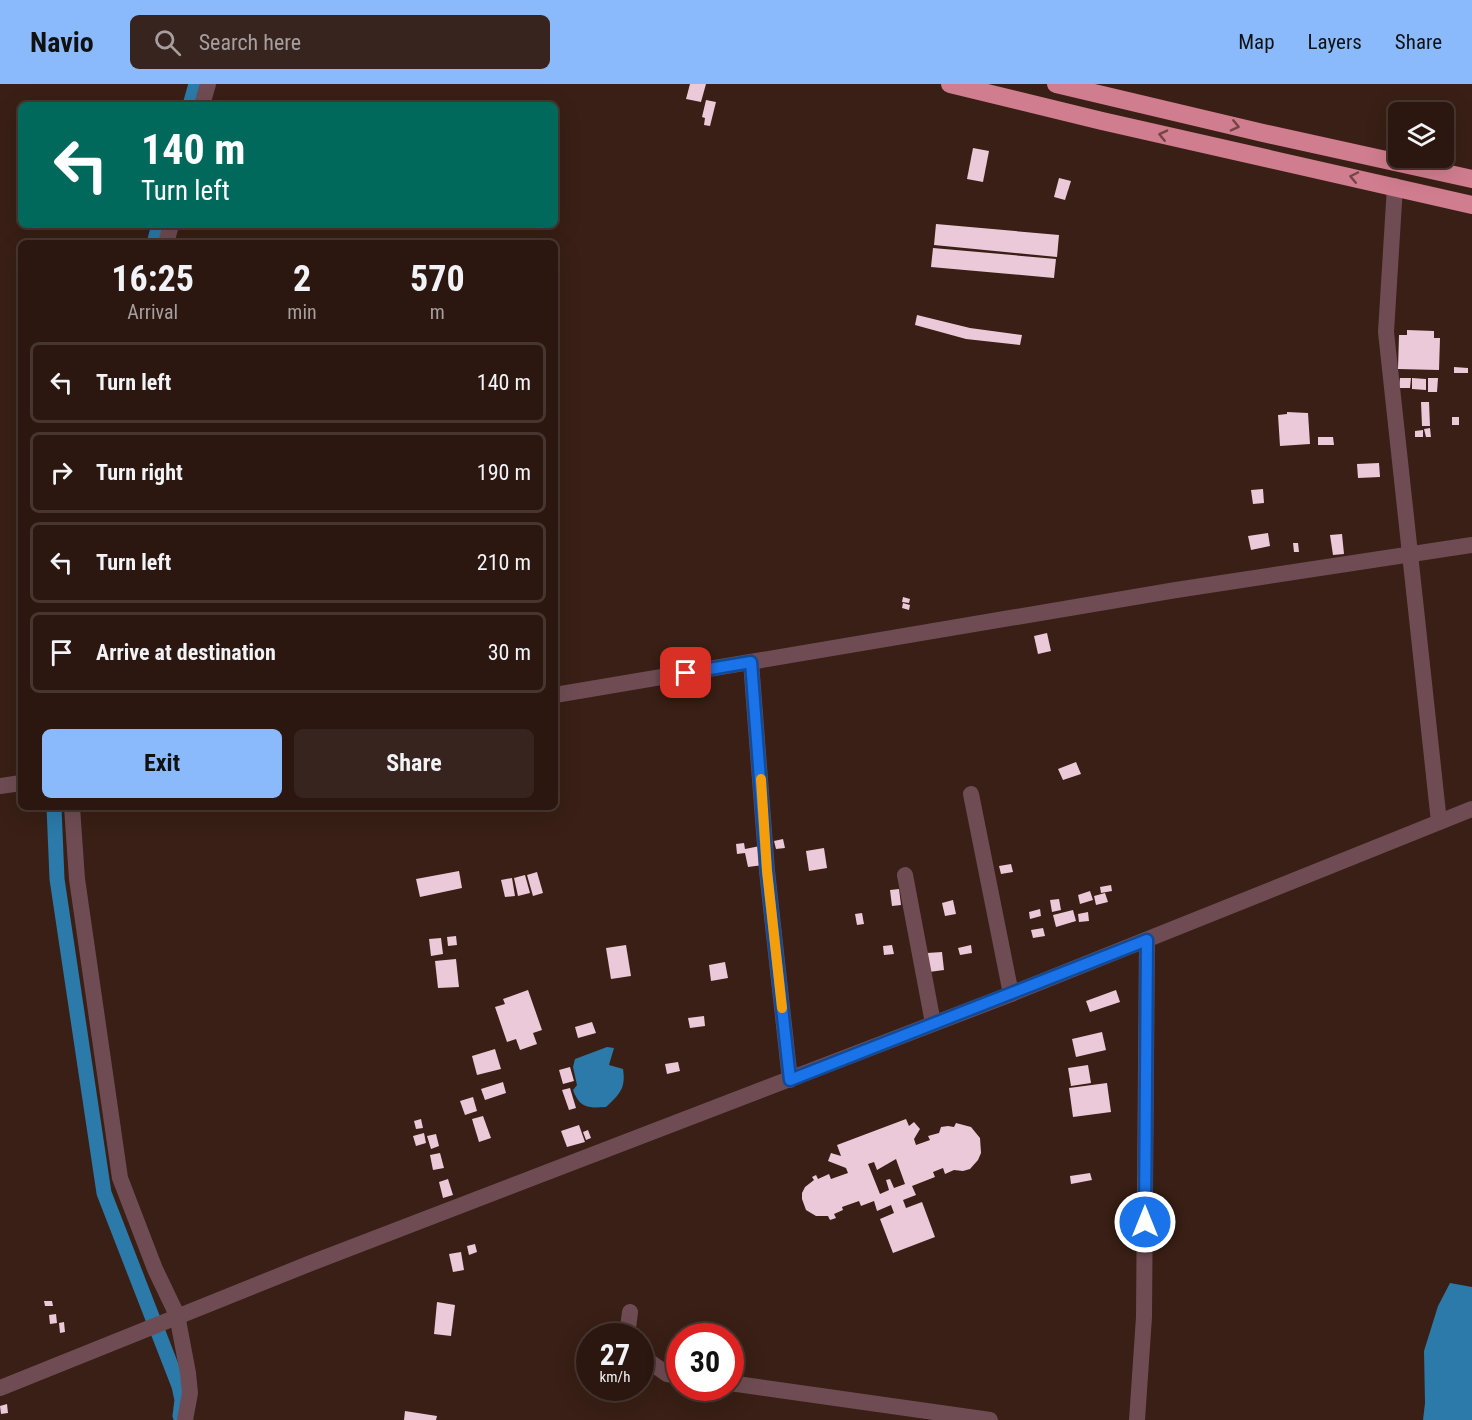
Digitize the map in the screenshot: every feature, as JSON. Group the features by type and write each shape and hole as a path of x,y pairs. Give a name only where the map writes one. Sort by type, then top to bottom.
{"highway":[{"path":"950,84 1114,124 1472,205"},
{"path":"1056,84 1472,179"}],"street":[{"path":"203,102 208,84"},
{"path":"1395,186 1386,332 1438,822"},
{"path":"558,694 1176,590 1472,545"},
{"path":"751,662 767,871 790,1080"},
{"path":"0,786 18,783"},
{"path":"971,794 1011,994"},
{"path":"0,1388 164,1320 1011,994 1472,809"},
{"path":"72,810 77,879 120,1178 154,1269 164,1320 188,1373 190,1393 185,1420"},
{"path":"906,875 933,1023"},
{"path":"1137,1420 1144,1317 1147,940"},
{"path":"629,1323 630,1312"},
{"path":"744,1385 990,1420"}],"water":[{"path":"607,1047 614,1048 609,1065 623,1069 623,1086 606,1107 586,1106 579,1101 573,1090 577,1085 573,1067 575,1059"},
{"path":"1450,1283 1472,1287 1472,1420 1423,1420 1424,1351 1438,1306"}],"building":[{"path":"690,84 706,84 701,102 686,99"},
{"path":"706,100 716,102 710,126 704,125 705,118 702,117"},
{"path":"973,148 989,151 983,182 967,179"},
{"path":"1059,178 1071,181 1065,200 1054,197"},
{"path":"936,224 1059,235 1057,257 934,245"},
{"path":"933,248 1056,259 1054,278 931,267"},
{"path":"917,315 970,328 1022,335 1020,345 966,339 915,325"},
{"path":"1407,330 1434,331 1434,338 1440,338 1439,370 1398,369 1399,335 1407,335"},
{"path":"1454,367 1468,368 1468,373 1454,373"},
{"path":"1400,378 1411,378 1410,388 1399,388"},
{"path":"1412,378 1426,379 1426,390 1412,389"},
{"path":"1428,378 1438,378 1437,392 1428,392"},
{"path":"1421,402 1429,402 1430,426 1422,426"},
{"path":"1287,412 1308,413 1310,444 1280,446 1278,415 1287,414"},
{"path":"1452,417 1459,417 1459,425 1452,425"},
{"path":"1430,428 1431,437 1426,437 1424,429"},
{"path":"1423,430 1423,437 1415,437 1415,431"},
{"path":"1318,437 1333,437 1334,445 1318,445"},
{"path":"1379,463 1380,477 1358,478 1357,464"},
{"path":"1263,489 1264,503 1253,504 1251,490"},
{"path":"1268,533 1270,546 1251,550 1248,536"},
{"path":"1342,534 1344,554 1333,555 1330,535"},
{"path":"1293,543 1298,543 1299,552 1294,552"},
{"path":"903,597 910,599 909,603 902,602"},
{"path":"903,603 910,605 909,610 902,608"},
{"path":"1047,633 1051,651 1038,654 1034,636"},
{"path":"1076,762 1081,774 1063,780 1058,769"},
{"path":"783,839 785,848 776,849 774,841"},
{"path":"744,843 745,849 760,846 763,865 748,867 745,853 737,854 736,844"},
{"path":"824,848 827,868 809,871 806,851"},
{"path":"1011,864 1013,872 1001,874 999,866"},
{"path":"459,871 462,888 420,897 416,879"},
{"path":"537,872 543,893 533,896 527,875"},
{"path":"525,875 530,893 518,896 514,878"},
{"path":"512,878 515,896 505,897 501,880"},
{"path":"1111,885 1112,891 1101,893 1100,887"},
{"path":"899,889 901,905 892,906 890,890"},
{"path":"1090,891 1093,900 1080,904 1078,895"},
{"path":"1105,893 1108,902 1096,905 1094,896"},
{"path":"1059,899 1061,910 1052,912 1050,900"},
{"path":"953,900 956,914 945,916 942,903"},
{"path":"1040,909 1041,916 1030,919 1029,912"},
{"path":"1073,910 1076,921 1056,927 1053,915"},
{"path":"1088,912 1089,921 1079,922 1078,914"},
{"path":"862,913 864,924 857,925 855,914"},
{"path":"1043,928 1045,936 1033,938 1031,930"},
{"path":"456,936 457,945 448,946 447,937"},
{"path":"441,938 443,954 431,956 429,939"},
{"path":"626,945 631,976 611,979 606,948"},
{"path":"892,945 894,954 884,955 883,946"},
{"path":"971,945 972,953 960,955 958,948"},
{"path":"942,952 944,970 929,972 927,953"},
{"path":"456,959 459,987 438,988 435,961"},
{"path":"725,962 728,978 711,981 709,965"},
{"path":"528,990 542,1030 533,1033 537,1044 520,1050 516,1039 507,1042 495,1007 505,1004 503,999"},
{"path":"1116,990 1120,1002 1090,1012 1086,1001"},
{"path":"704,1016 705,1026 690,1028 688,1018"},
{"path":"592,1022 596,1033 578,1038 575,1027"},
{"path":"1102,1032 1106,1050 1076,1057 1072,1039"},
{"path":"495,1049 501,1069 477,1075 472,1056"},
{"path":"678,1062 680,1071 667,1074 665,1064"},
{"path":"1088,1065 1091,1083 1071,1086 1068,1068"},
{"path":"570,1067 574,1081 563,1084 559,1070"},
{"path":"503,1082 506,1093 485,1100 481,1089"},
{"path":"1107,1083 1111,1112 1073,1117 1069,1088"},
{"path":"570,1088 576,1108 569,1110 562,1090"},
{"path":"473,1097 477,1111 465,1115 460,1101"},
{"path":"483,1116 491,1138 479,1142 472,1119"},
{"path":"421,1119 423,1128 416,1129 414,1121"},
{"path":"906,1119 909,1126 914,1122 920,1129 914,1139 916,1145 930,1140 928,1136 939,1133 941,1127 954,1127 956,1123 971,1127 980,1138 981,1153 970,1169 954,1170 945,1174 943,1168 933,1172 935,1177 912,1186 916,1195 903,1200 906,1208 922,1202 935,1237 893,1253 880,1219 894,1213 891,1205 877,1211 874,1201 861,1206 859,1201 842,1207 843,1210 834,1214 836,1218 830,1220 828,1216 816,1216 806,1210 802,1193 805,1187 814,1180 812,1177 816,1175 818,1179 829,1174 831,1179 848,1173 846,1168 828,1161 831,1153 841,1156 837,1145","holes":["896,1159 905,1184 894,1188 890,1179 886,1180 889,1190 880,1194 868,1164 874,1162 877,1170"]},
{"path":"579,1125 585,1142 567,1147 561,1131"},
{"path":"588,1130 591,1138 586,1140 583,1132"},
{"path":"424,1133 426,1143 416,1146 413,1136"},
{"path":"436,1134 439,1146 431,1149 427,1136"},
{"path":"440,1153 444,1168 433,1170 430,1155"},
{"path":"1090,1173 1092,1180 1071,1184 1070,1176"},
{"path":"448,1179 453,1195 443,1198 439,1182"},
{"path":"475,1244 477,1252 469,1255 467,1246"},
{"path":"461,1252 464,1270 453,1272 449,1254"},
{"path":"44,1301 52,1301 53,1306 45,1306"},
{"path":"437,1302 455,1305 451,1336 434,1334"},
{"path":"56,1314 57,1323 50,1324 49,1315"},
{"path":"64,1322 65,1332 60,1333 59,1323"},
{"path":"7,1404 8,1413 1,1414 0,1406"},
{"path":"405,1411 437,1416 436,1420 404,1420"}],"waterway":[{"path":"191,102 196,84"},
{"path":"155,240 158,228"},
{"path":"54,810 57,879 104,1193 179,1386 182,1400 180,1416"}],"slow traffic":[{"path":"761,779 767,871 782,1008"}],"route":[{"path":"686,673 751,662 767,871 790,1080 1147,940 1145,1222"}]}
